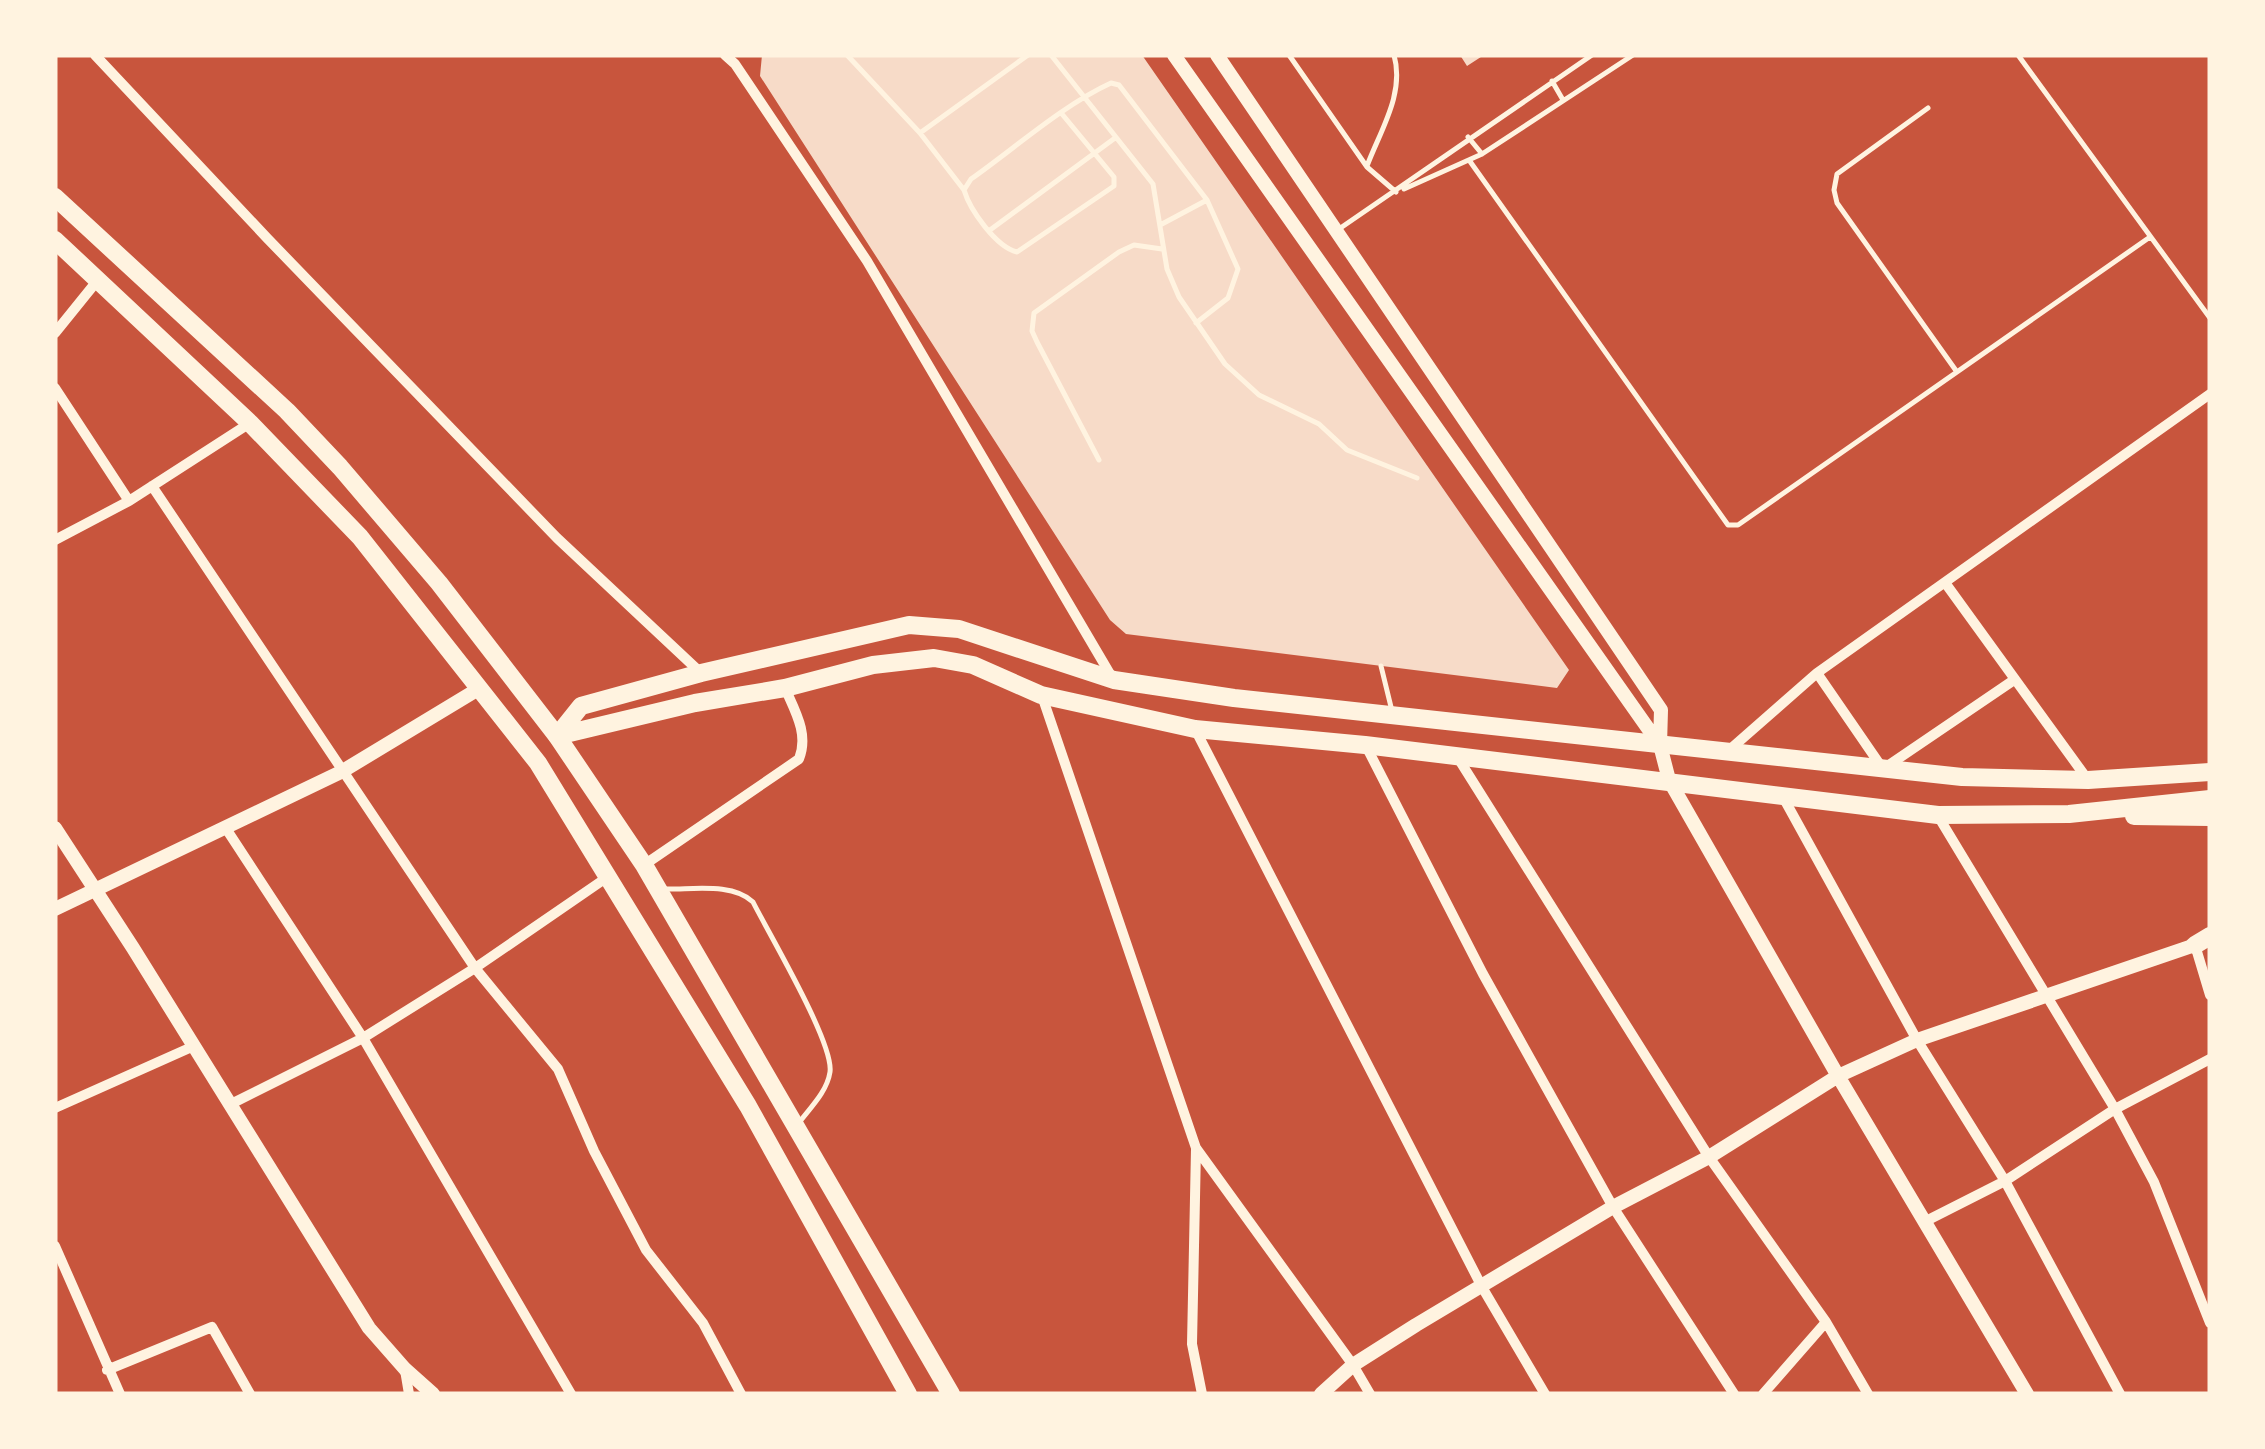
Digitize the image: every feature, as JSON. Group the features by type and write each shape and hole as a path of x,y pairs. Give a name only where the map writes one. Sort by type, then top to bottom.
{"main road":[{"path":"55,197 286,411 340,467 439,583 557,736 644,865 951,1394"},
{"path":"55,240 250,423 360,538 538,762 748,1106 908,1394"},
{"path":"557,736 582,706 701,673 909,626 959,629 1114,680 1234,698 1962,778 2088,780 2210,772"},
{"path":"557,736 785,688 873,665 934,658 973,665 1041,695 1195,729 1670,780 1938,815 2210,817"},
{"path":"2069,814 2210,799"}],"street":[{"path":"95,55 557,538 701,673"},
{"path":"725,55 736,64 867,261 1114,680"},
{"path":"736,64 746,55"},
{"path":"1174,55 1660,745"},
{"path":"1217,55 1660,710 1660,745 1670,780 1838,1076 2026,1394"},
{"path":"55,333 98,281"},
{"path":"55,388 129,501"},
{"path":"1726,753 1818,673 2210,394"},
{"path":"55,540 129,501 250,423"},
{"path":"152,486 475,968 558,1069 594,1151 646,1250 703,1324 741,1394"},
{"path":"1946,584 2088,780"},
{"path":"1818,673 1883,768 2014,680"},
{"path":"55,909 341,772 480,688"},
{"path":"644,865 799,758 804,748 801,724 785,688"},
{"path":"1041,695 1196,1148 1354,1366 1370,1394"},
{"path":"1195,729 1482,1287 1546,1394"},
{"path":"1365,745 1483,974 1613,1207 1734,1394"},
{"path":"1458,758 1709,1156 1826,1322 1868,1394"},
{"path":"1783,796 1917,1040 2004,1181 2120,1394"},
{"path":"1938,815 2115,1109 2154,1182 2210,1323"},
{"path":"225,827 363,1038 571,1394"},
{"path":"55,828 369,1328 432,1394"},
{"path":"229,1105 363,1038 475,968 610,875"},
{"path":"1321,1394 1354,1366 1613,1207 1709,1156 1838,1076 1917,1040 2205,940 2210,995"},
{"path":"55,1108 194,1046"},
{"path":"1926,1221 2004,1181 2115,1109 2210,1059"},
{"path":"1196,1148 1192,1344 1202,1394"},
{"path":"55,1246 120,1394"},
{"path":"1764,1394 1826,1322"},
{"path":"107,1370 212,1327 250,1394"},
{"path":"405,1370 409,1394"}],"lane":[{"path":"847,55 920,133 964,190 968,202 1008,250 1025,248 1114,186 1114,177 1096,152 1062,114"},
{"path":"920,133 1028,55"},
{"path":"1052,55 1153,184 1162,224 1162,248 1180,297 1225,364 1259,395 1320,424 1347,450 1417,478"},
{"path":"1289,55 1367,167 1396,192"},
{"path":"1367,167 1387,122 1396,87 1394,55"},
{"path":"1336,230 1592,55"},
{"path":"1396,192 1482,154 1632,55"},
{"path":"2018,55 2210,318"},
{"path":"1552,81 1564,101"},
{"path":"964,190 971,179 1084,98 1111,83 1119,85 1207,200 1238,269 1228,298 1196,323"},
{"path":"1928,108 1836,174 1834,190 1838,203 1956,372"},
{"path":"1468,137 1482,154"},
{"path":"990,230 1116,138"},
{"path":"1469,160 1728,524 1738,525 2150,237"},
{"path":"1162,224 1207,200"},
{"path":"1099,460 1036,342 1032,331 1034,313 1134,244 1162,248"},
{"path":"1381,666 1393,714"},
{"path":"658,889 731,890 743,892 753,902 824,1042 831,1068 824,1090 796,1126"}],"building":[{"path":"762,55 1142,55 1569,670 1557,688 1126,634 1110,620 760,76"},
{"path":"1460,55 1484,55 1467,66"}]}
